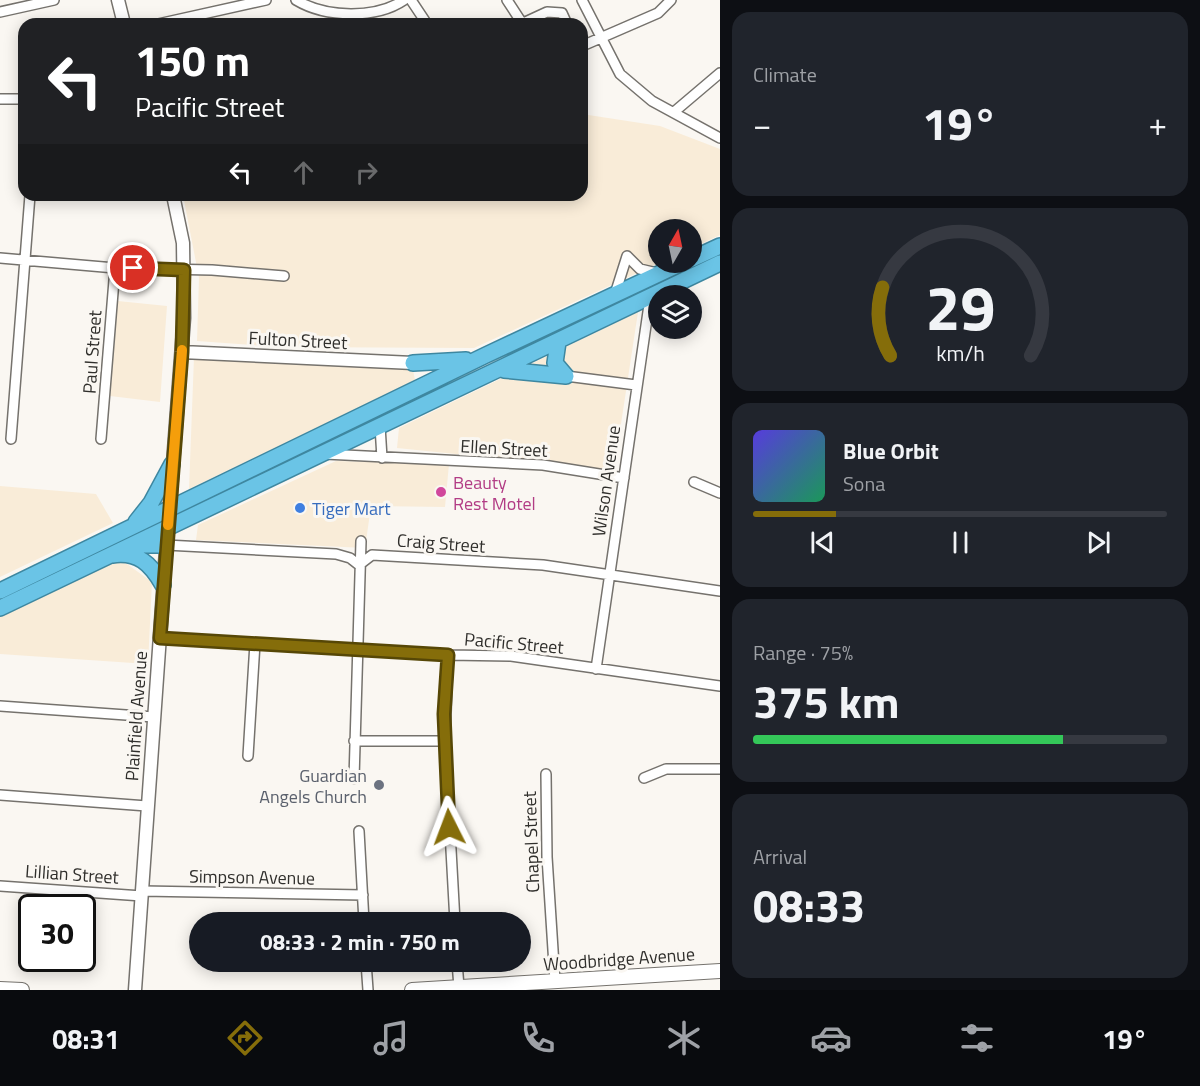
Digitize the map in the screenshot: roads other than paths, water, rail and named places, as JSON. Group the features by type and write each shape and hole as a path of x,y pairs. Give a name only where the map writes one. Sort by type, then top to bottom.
{"highway":[{"path":"702,254 720,246"},
{"path":"676,285 720,263"},
{"path":"0,591 486,355 661,273"},
{"path":"0,608 648,299"},
{"path":"558,342 555,363 566,376"},
{"path":"412,363 458,362 486,355"},
{"path":"412,363 420,366 424,372 420,387"},
{"path":"476,381 507,369 566,376"},
{"path":"133,526 152,503 172,464"},
{"path":"128,545 166,545"},
{"path":"101,558 127,554 138,557 153,568 163,585"}],"main road":[{"name":"Woodbridge Avenue","path":"412,990 482,988 555,981 571,985 720,970"},
{"path":"0,989 22,990"}],"street":[{"path":"0,12 54,0"},
{"path":"118,0 122,18"},
{"path":"214,0 216,10"},
{"path":"183,18 266,0"},
{"path":"296,0 304,5 328,10 375,14 392,8 404,0"},
{"path":"411,0 423,18"},
{"path":"507,0 518,18"},
{"path":"582,0 620,74 652,101 720,138"},
{"path":"588,43 657,13 671,0"},
{"path":"535,18 551,11 562,13 564,18"},
{"path":"674,112 720,73"},
{"path":"0,99 18,99"},
{"path":"11,439 29,201"},
{"name":"Plainfield Avenue","path":"135,990 163,585 182,352 183,243 174,201"},
{"path":"613,295 619,289 627,256 648,271"},
{"path":"0,258 115,268 284,276"},
{"name":"Paul Street","path":"101,439 115,268"},
{"name":"Wilson Avenue","path":"596,669 648,310"},
{"name":"Fulton Street","path":"182,352 412,363"},
{"path":"566,376 636,385"},
{"path":"380,426 381,458"},
{"name":"Ellen Street","path":"323,453 381,458 543,465 624,478"},
{"path":"694,482 720,493"},
{"path":"354,779 361,541"},
{"path":"166,545 336,554 350,558 359,565"},
{"name":"Craig Street","path":"359,565 372,555 543,566 720,591"},
{"name":"Pacific Street","path":"160,638 448,655 511,656 720,686"},
{"path":"248,756 255,643"},
{"path":"448,655 445,741 454,912"},
{"path":"0,706 154,717"},
{"path":"354,741 445,741"},
{"path":"644,778 666,769 720,770"},
{"name":"Chapel Street","path":"546,774 547,857 555,981"},
{"path":"0,795 147,806"},
{"path":"359,831 364,912"},
{"name":"Lillian Street","path":"0,886 142,893"},
{"name":"Simpson Avenue","path":"142,893 363,895"},
{"path":"367,972 368,990"},
{"path":"458,972 459,987"}],"place":[{"name":"Beauty Rest Motel","path":"441,492"},
{"name":"Tiger Mart","path":"300,508"},
{"name":"Guardian Angels Church","path":"379,785"}]}
